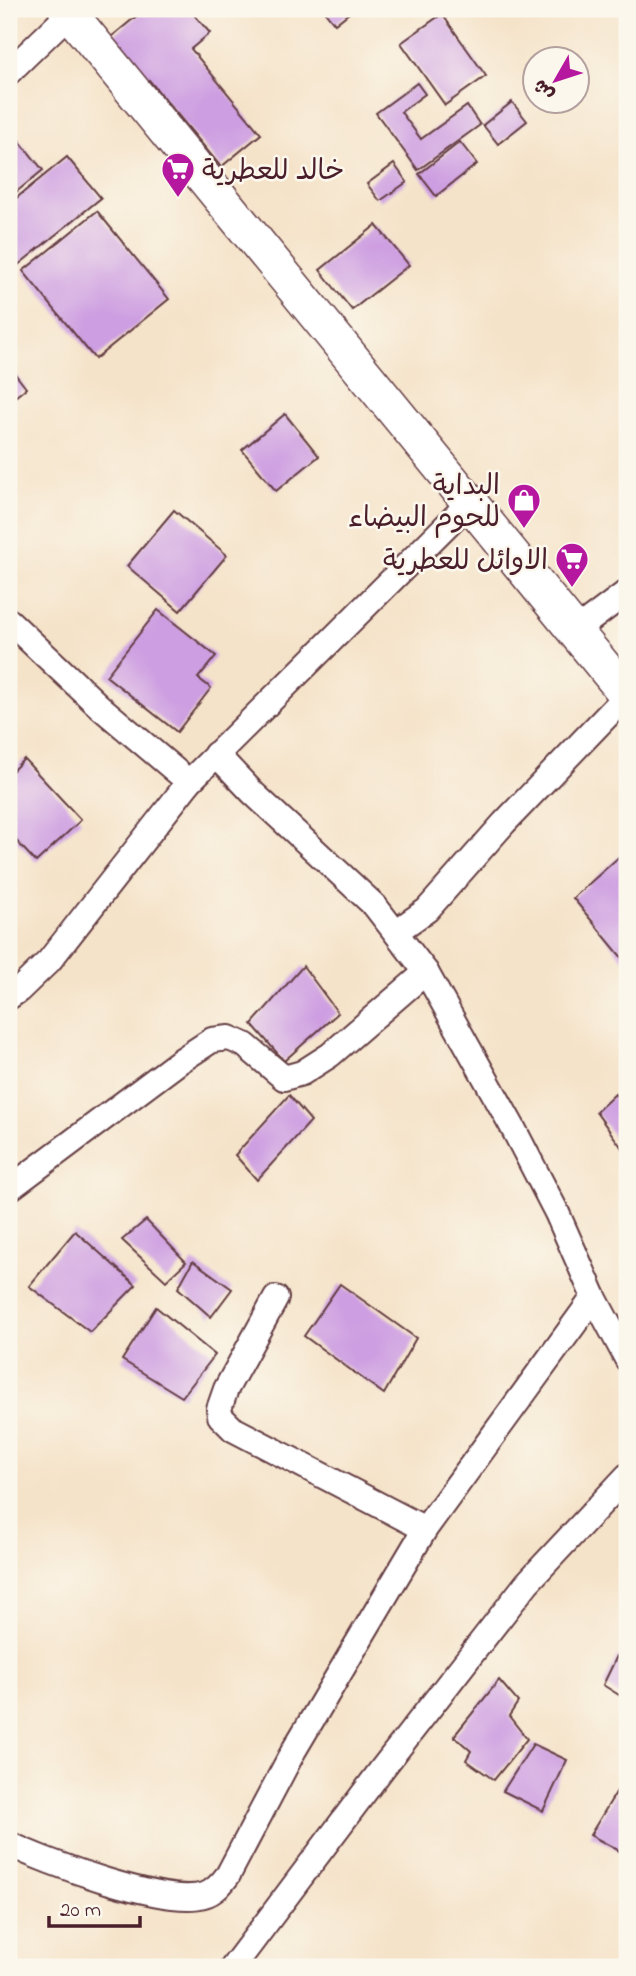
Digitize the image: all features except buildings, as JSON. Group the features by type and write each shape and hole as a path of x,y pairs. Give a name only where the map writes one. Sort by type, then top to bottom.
{"street":[{"path":"9,72 68,11 627,695 504,823 427,910 397,932"},
{"path":"9,997 49,961 188,782 470,502"},
{"path":"575,632 627,592"},
{"path":"9,621 99,706 188,782"},
{"path":"216,754 253,793 375,906 426,972 544,1188 594,1297 627,1359"},
{"path":"9,1189 212,1040 229,1038 245,1045 284,1078 302,1073 330,1055 426,972"},
{"path":"9,1843 31,1855 72,1870 158,1893 186,1898 205,1895 214,1890 228,1875 294,1751 425,1529 594,1297"},
{"path":"276,1298 226,1389 219,1409 220,1416 233,1429 425,1529"},
{"path":"233,1967 527,1583 627,1476"}],"place":[{"name":"خالد للعطرية","path":"178,199"},
{"name":"البداية للحوم البيضاء","path":"524,530"},
{"name":"الاوائل للعطرية","path":"572,589"}]}
